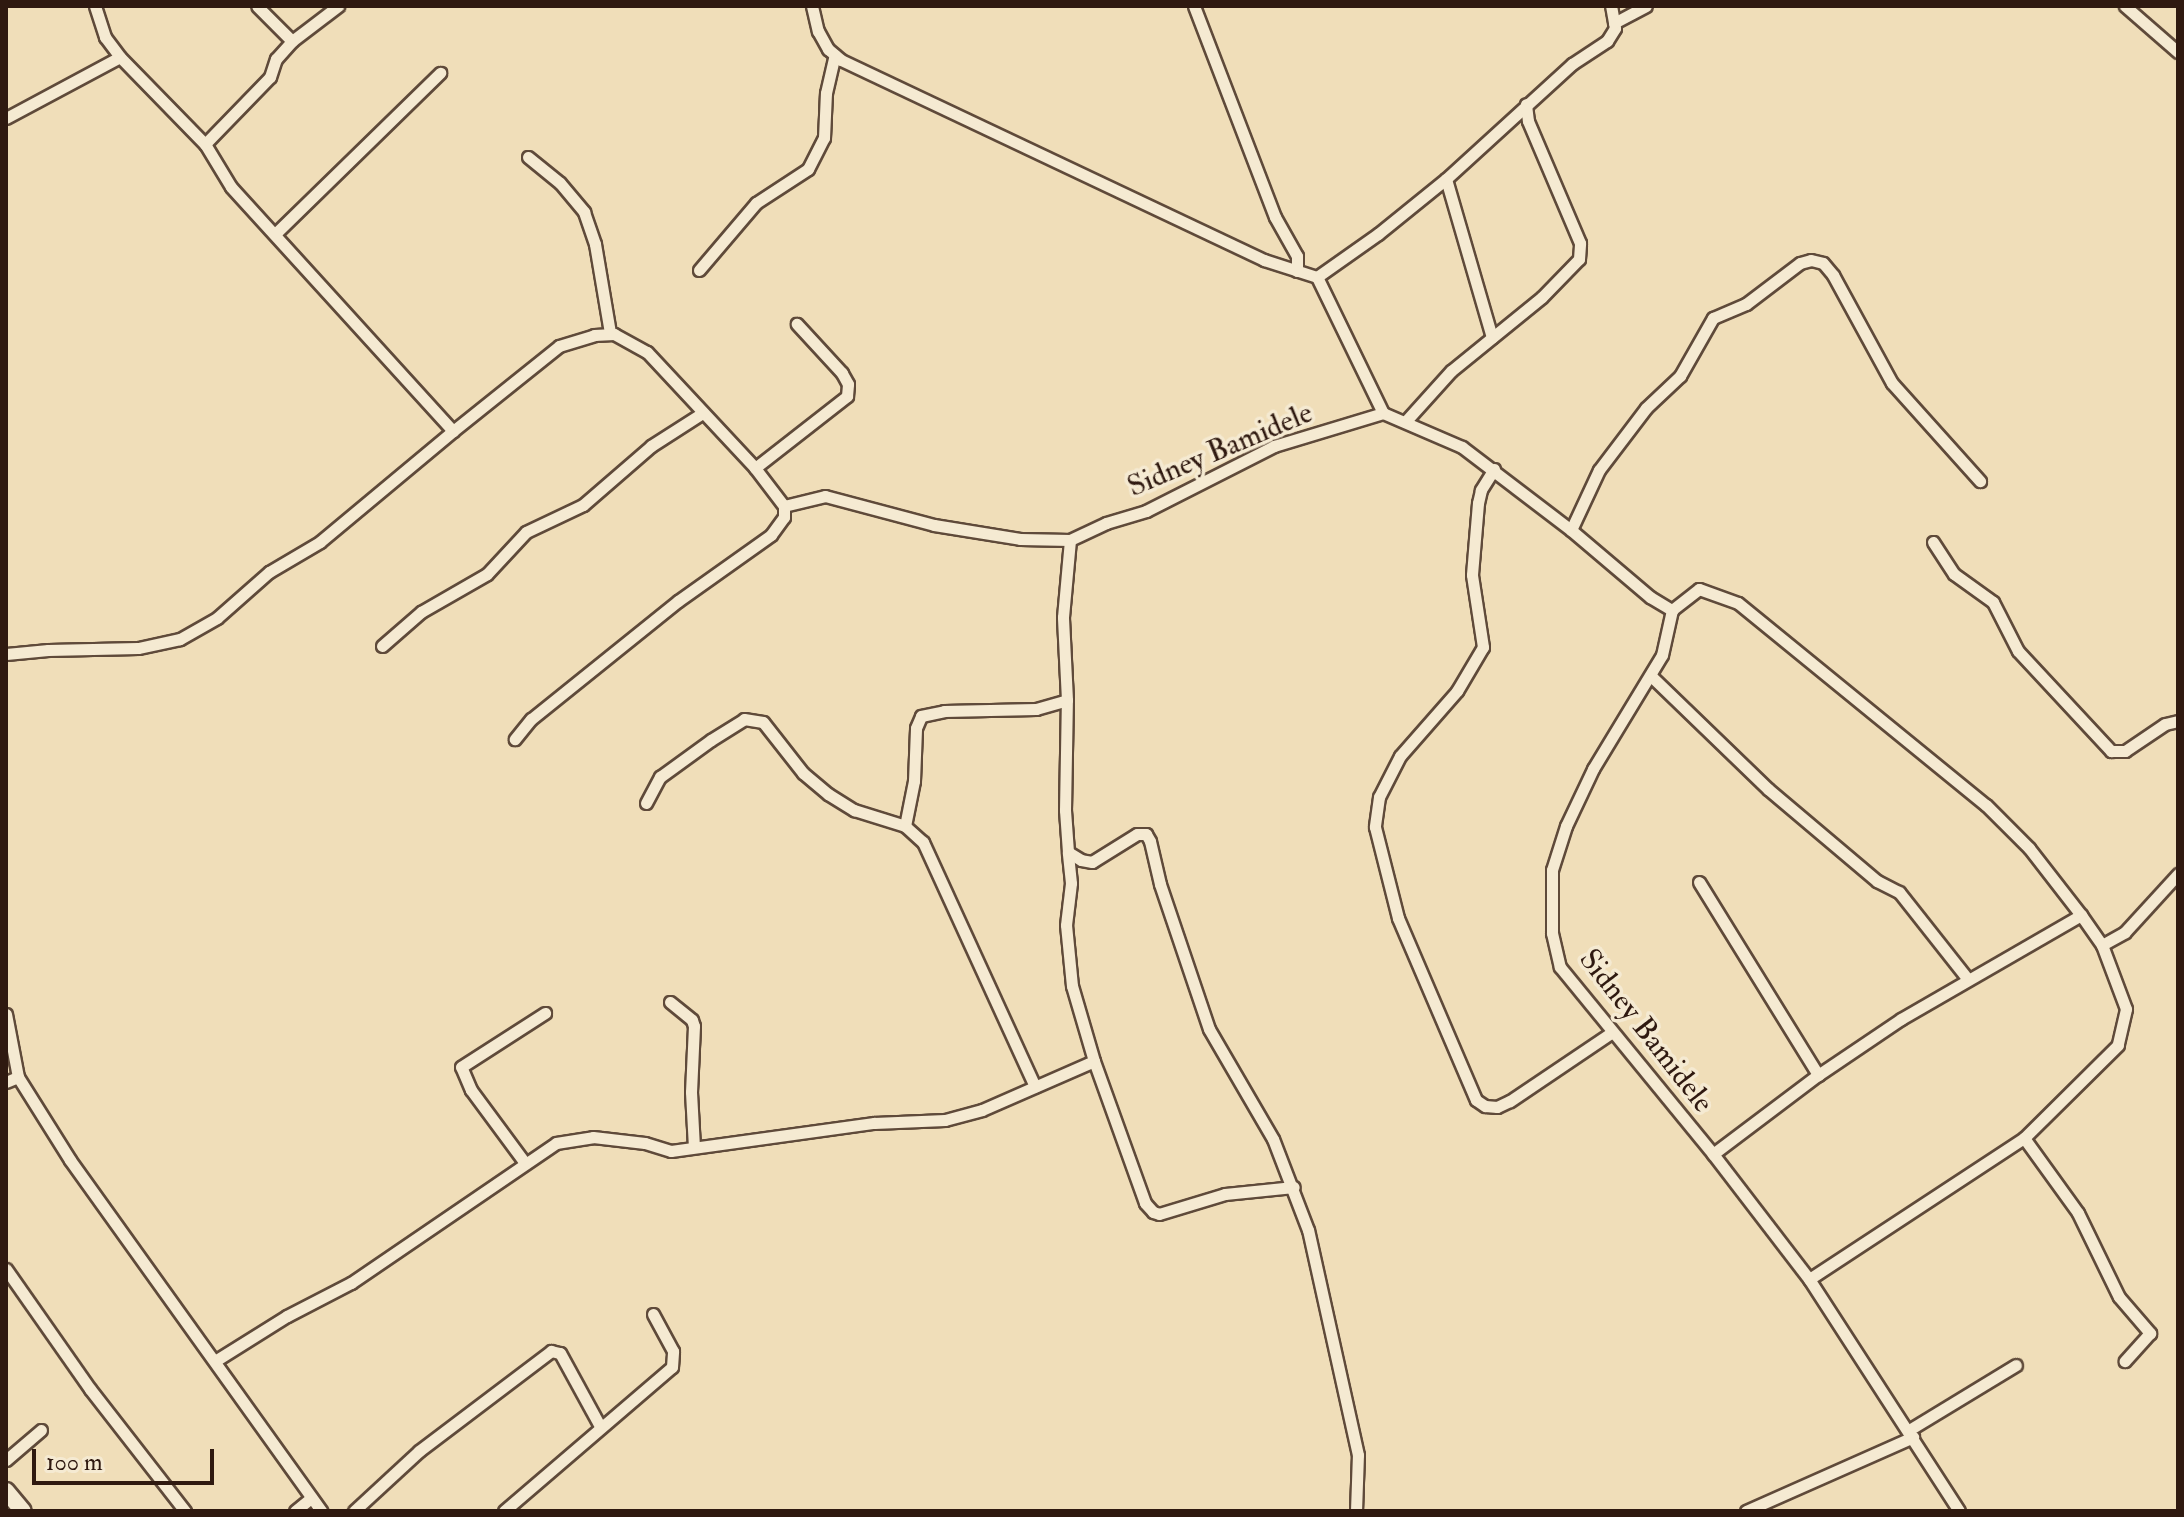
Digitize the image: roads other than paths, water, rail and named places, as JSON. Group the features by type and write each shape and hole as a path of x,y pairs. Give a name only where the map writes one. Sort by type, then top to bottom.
{"street":[{"path":"95,6 105,37 120,57 205,144 231,187 453,431"},
{"path":"257,6 292,41"},
{"path":"205,144 270,77 276,59 292,41 338,6"},
{"path":"812,6 818,31 835,55 1018,146 1264,260 1317,277 1383,413 1462,447 1571,530 1650,597 1672,610 1699,589 1719,594 1755,614 1986,805 2029,848 2102,945 2126,1009 2118,1045 2024,1138 1809,1279"},
{"path":"1194,6 1275,217 1297,256 1297,271"},
{"path":"1317,277 1378,234 1446,179 1572,64 1614,35 1611,6"},
{"path":"1614,23 1646,6"},
{"path":"2125,6 2178,52"},
{"path":"699,270 756,203 808,169 824,138 826,93 835,55"},
{"path":"6,118 120,57"},
{"path":"275,234 440,73"},
{"path":"1405,422 1451,371 1569,271 1579,259 1581,248 1528,121 1526,104"},
{"path":"1511,117 1528,121"},
{"path":"528,157 560,183 584,212 595,244 610,333"},
{"path":"1446,179 1492,337"},
{"path":"1571,530 1599,470 1646,408 1685,368 1713,318 1746,304 1800,263 1811,260 1823,263 1833,275 1892,383 1980,481"},
{"path":"755,468 847,396 848,384 842,373 797,324"},
{"path":"8,651 138,648 180,639 217,618 269,572 320,542 559,346 610,333 647,352 701,414 755,468 784,506 784,517 771,535 678,601 531,719 515,739"},
{"name":"Sidney Bamidele","path":"1070,540 1106,523 1146,511 1274,446 1383,413"},
{"path":"382,646 421,612 487,574 526,532 583,505 651,446 701,414"},
{"path":"1494,469 1481,490 1478,503 1472,575 1483,647 1457,691 1400,756 1379,797 1375,827 1398,918 1476,1100 1485,1106 1497,1107 1510,1101 1611,1033"},
{"path":"784,506 825,496 934,525 1020,539 1070,540 1063,617 1067,700 1065,810 1071,883 1066,925 1072,986 1094,1061 1145,1203 1153,1212 1159,1214 1225,1194 1294,1187"},
{"path":"1933,542 1954,574 1993,602 2025,659 2111,751 2125,751 2165,724 2178,721"},
{"name":"Sidney Bamidele","path":"1672,610 1662,655 1579,795 1552,870 1552,933 1560,967 1713,1154 1809,1279 1959,1511"},
{"path":"1651,676 1768,789 1877,881 1899,892 1967,978"},
{"path":"905,826 914,781 916,728 921,716 944,711 1036,709 1067,700"},
{"path":"646,803 660,777 720,734 752,718 763,722 803,773 828,794 854,810 905,826 923,842 939,870 1035,1087"},
{"path":"1068,852 1092,862 1137,834 1146,834 1209,1029 1273,1139 1294,1187 1329,1314 1358,1455 1356,1511"},
{"path":"2102,945 2125,932 2178,874"},
{"path":"1699,882 1818,1075"},
{"path":"1713,1154 1818,1075 1967,978 2081,915"},
{"path":"670,1002 692,1020 694,1026 691,1092 694,1147"},
{"path":"525,1163 471,1090 461,1067 545,1013"},
{"path":"6,1014 18,1077 70,1160 321,1511"},
{"path":"215,1361 287,1316 351,1283 556,1143 578,1138 620,1139 671,1151 874,1123 945,1120 982,1110 1094,1061"},
{"path":"6,1082 18,1077"},
{"path":"2024,1138 2078,1213 2119,1297 2150,1333 2125,1361"},
{"path":"6,1269 90,1389 185,1511"},
{"path":"504,1511 672,1367 673,1351 653,1314"},
{"path":"354,1511 419,1451 551,1351 560,1353 600,1426"},
{"path":"1746,1511 1911,1433 2016,1365"},
{"path":"6,1460 41,1430"},
{"path":"6,1491 23,1511"},
{"path":"295,1511 311,1498"}]}
